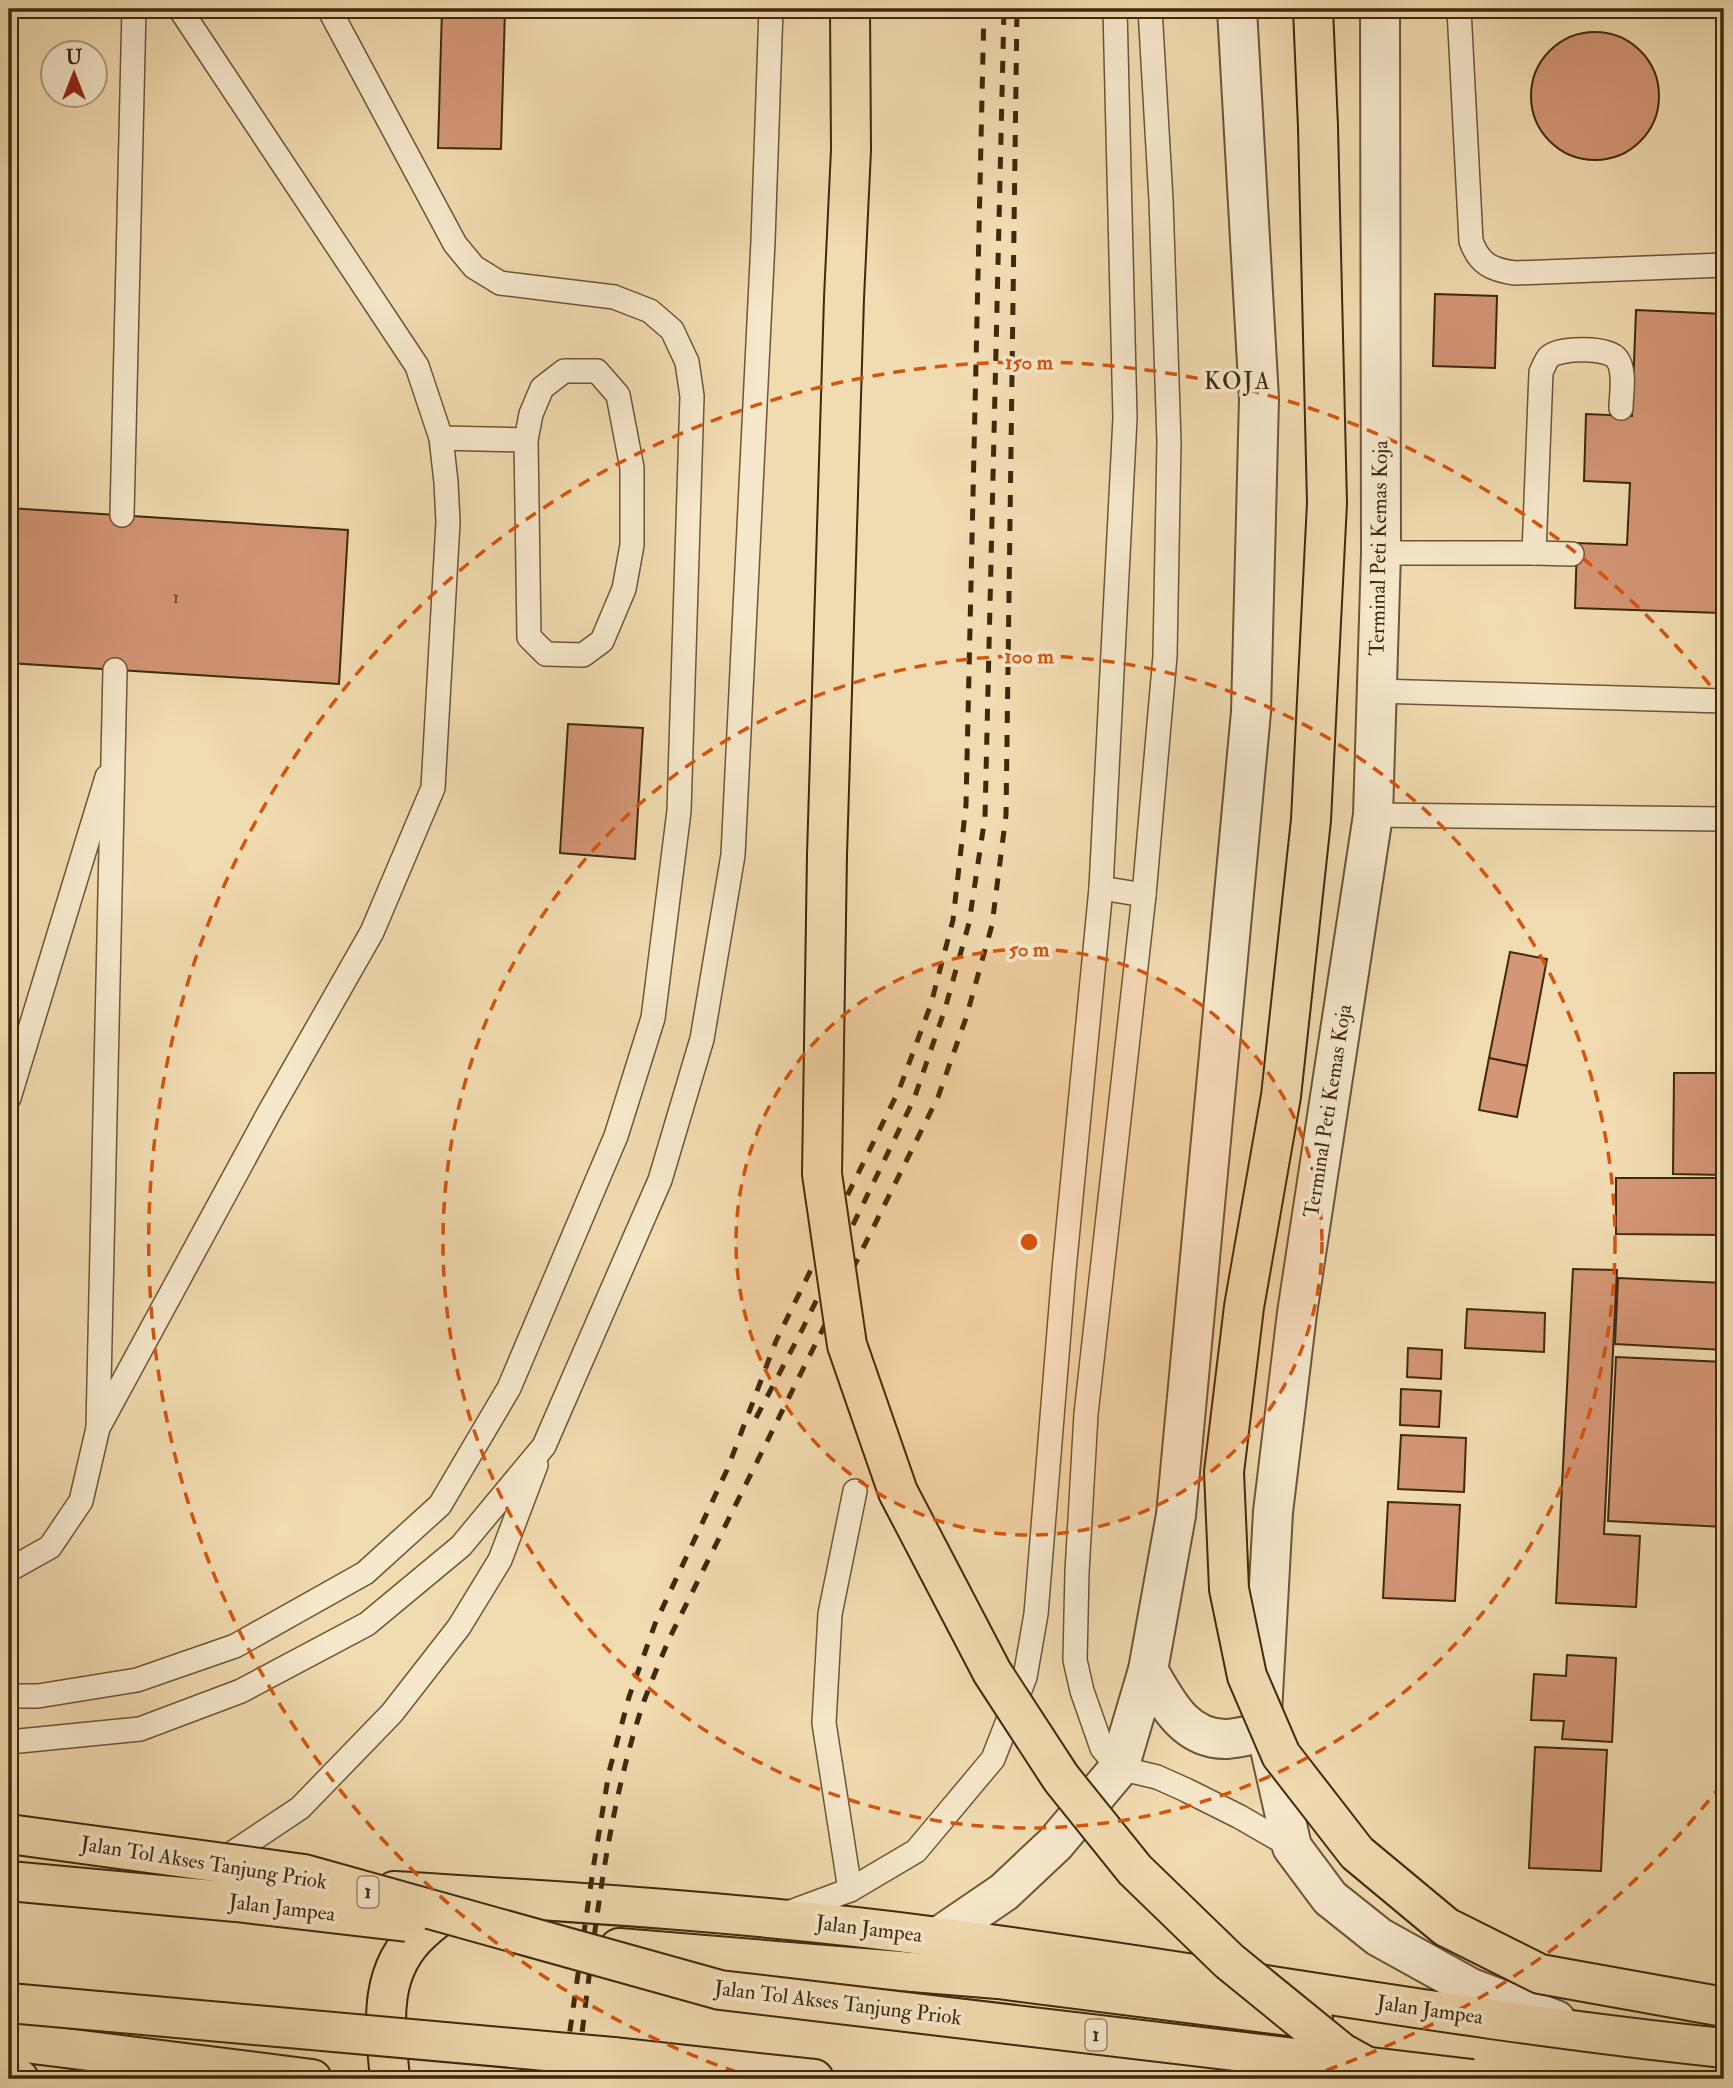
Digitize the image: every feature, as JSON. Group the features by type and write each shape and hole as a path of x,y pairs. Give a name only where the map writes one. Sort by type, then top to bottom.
{"highway":[{"path":"850,9 852,150 844,298 828,827 822,1174 847,1345 898,1492 992,1672 1060,1778 1135,1870 1229,1961 1342,2053 1389,2079"},
{"path":"1313,9 1327,503 1311,820 1281,1096 1244,1307 1224,1472 1229,1589 1247,1676 1281,1755 1357,1853 1446,1927 1540,1973 1724,2007"},
{"name":"Jalan Tol Akses Tanjung Priok","path":"9,1834 304,1874 720,1990 1472,2079"},
{"name":"Jalan Jampea","path":"9,1859 192,1879 497,1897 776,1918 938,1937 1594,2035 1724,2048"},
{"name":"Jalan Jampea","path":"9,1881 236,1902 619,1948 998,1979 1466,2036 1724,2060"},
{"path":"390,2079 385,2010 392,1975 409,1943 447,1912 497,1897"},
{"path":"9,2003 612,2057 814,2079"},
{"path":"9,2041 312,2079"},
{"path":"9,2078 19,2079"}],"street":[{"path":"938,1937 1004,1892 1055,1844 1119,1768 1148,1670 1176,1515 1251,712 1259,400 1237,9"},
{"name":"Terminal Peti Kemas Koja","path":"1380,9 1381,553 1373,815 1297,1313 1273,1512 1262,1713 1292,1847 1330,1898 1379,1937 1471,1989 1594,2035"},
{"path":"1148,1670 1174,1715 1209,1737 1226,1739 1266,1732"}],"lane":[{"path":"122,515 134,9"},
{"path":"98,1428 270,1111 372,932 433,788 448,522 441,438 416,366 180,9"},
{"path":"9,1696 38,1696 137,1680 235,1646 365,1573 440,1505 509,1388 616,1136 653,1018 680,811 692,396 687,362 672,330 650,311 614,297 500,283 474,267 455,244 329,9"},
{"path":"192,1879 300,1808 392,1713 459,1627 500,1560 544,1446 660,1180 702,1039 733,855 763,241 771,9"},
{"path":"776,1918 849,1890 916,1851 993,1759 1026,1677 1036,1614 1064,1270 1101,888 1125,418 1115,9"},
{"path":"1150,9 1161,200 1169,442 1165,656 1144,895 1086,1414 1075,1660 1082,1691 1102,1748 1119,1768 1157,1777 1186,1790 1292,1847"},
{"path":"1459,9 1471,241 1479,259 1497,271 1515,273 1724,264"},
{"path":"1116,54 1153,52"},
{"path":"1534,553 1541,372 1549,357 1564,350 1606,351 1617,358 1621,370 1621,408"},
{"path":"564,371 597,371 618,395 632,468 632,545 624,589 601,641 583,655 546,654 530,637 526,440 531,414 542,388 564,371"},
{"path":"441,438 526,440"},
{"path":"1381,553 1572,554"},
{"path":"9,1570 50,1547 81,1501 98,1428 115,670"},
{"path":"1375,691 1724,701"},
{"path":"9,1098 115,751"},
{"path":"1373,815 1724,819"},
{"path":"1101,888 1144,895"},
{"path":"9,1742 140,1729 241,1691 367,1624 461,1546 544,1446"},
{"path":"849,1890 824,1723 830,1614 855,1491"}],"building":[{"path":"442,9 505,9 501,149 438,148"},
{"path":"1595,32 1619,37 1640,51 1654,72 1659,96 1654,120 1640,141 1619,155 1595,160 1571,155 1550,141 1536,120 1531,96 1536,72 1550,51 1571,37"},
{"path":"1435,294 1497,296 1495,368 1433,366"},
{"path":"1636,310 1724,314 1724,530 1721,613 1575,608 1577,543 1627,545 1630,483 1584,481 1586,414 1632,416"},
{"path":"9,508 348,530 339,684 9,663"},
{"path":"568,724 643,728 635,859 560,853"},
{"path":"1510,952 1547,959 1527,1066 1489,1058"},
{"path":"1489,1058 1527,1066 1517,1117 1479,1110"},
{"path":"1674,1073 1724,1073 1724,1175 1673,1174"},
{"path":"1616,1178 1724,1178 1724,1235 1616,1234"},
{"path":"1573,1269 1617,1270 1604,1534 1640,1536 1636,1607 1556,1603"},
{"path":"1618,1278 1724,1283 1724,1350 1615,1344"},
{"path":"1467,1309 1545,1313 1544,1352 1465,1348"},
{"path":"1408,1348 1442,1350 1441,1379 1407,1377"},
{"path":"1616,1357 1724,1362 1724,1527 1608,1521"},
{"path":"1401,1389 1441,1391 1439,1427 1400,1425"},
{"path":"1401,1435 1466,1438 1464,1492 1398,1489"},
{"path":"1388,1502 1460,1505 1455,1601 1383,1598"},
{"path":"1567,1655 1616,1658 1612,1742 1562,1739 1564,1721 1531,1720 1534,1674 1566,1676"},
{"path":"1724,1719 1724,1795 1720,1795"},
{"path":"1535,1747 1607,1750 1601,1871 1529,1868"}],"railway":[{"path":"563,2079 609,1772 629,1697 655,1624 727,1470 776,1341 899,1090 931,1004 953,920 966,805 984,9"},
{"path":"756,1418 801,1332 914,1099 945,1009 969,923 985,817 1004,9"},
{"path":"576,2079 609,1841 618,1793 644,1701 670,1637 938,1097 966,1018 992,925 1006,815 1017,9"}],"district":[{"name":"KOJA","path":"1238,381"}]}
